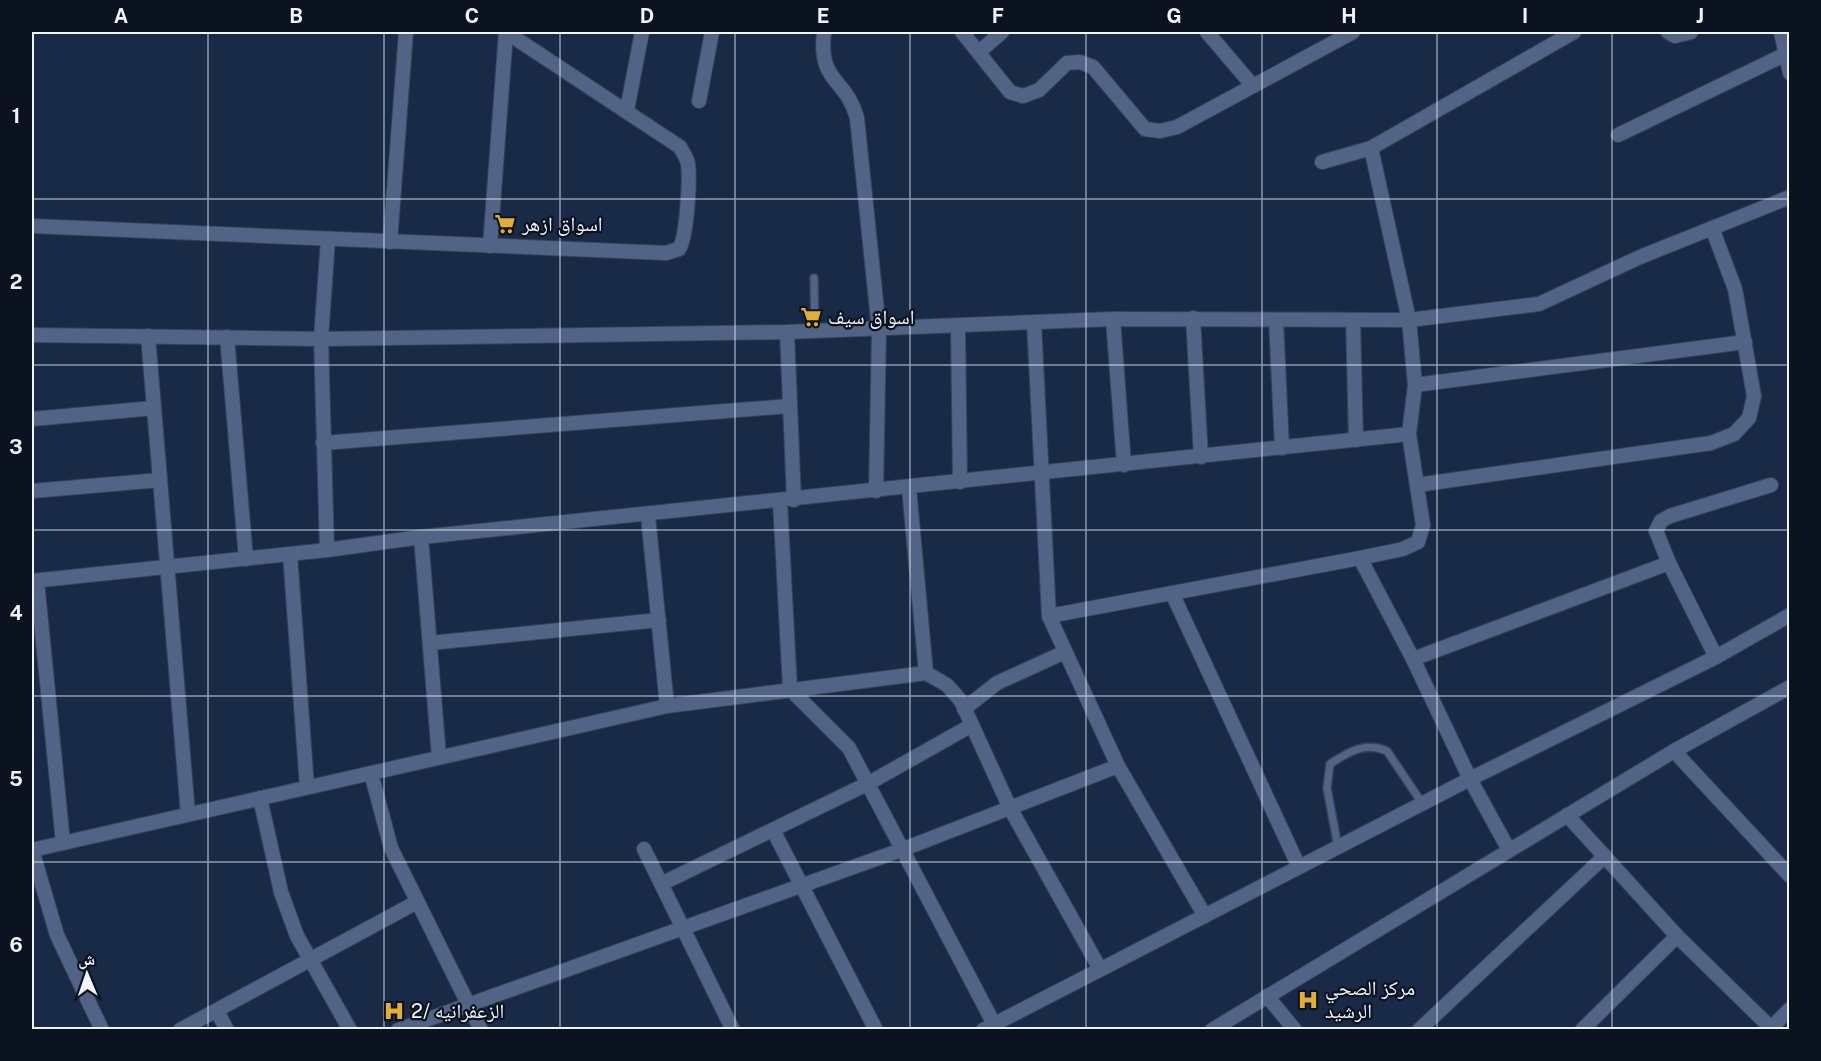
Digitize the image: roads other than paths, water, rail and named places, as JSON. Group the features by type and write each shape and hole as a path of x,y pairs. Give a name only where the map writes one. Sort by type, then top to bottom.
{"street":[{"path":"390,242 405,32"},
{"path":"32,226 390,242 490,246 666,253 679,249 683,243 688,174 685,155 673,141 506,32 490,246"},
{"path":"529,46 532,32"},
{"path":"627,110 642,32"},
{"path":"699,101 712,32"},
{"path":"824,32 824,64 852,104 857,118 879,330 876,491"},
{"path":"962,32 1010,92 1023,96 1039,90 1067,63 1080,62 1093,67 1145,129 1160,132 1177,126 1353,32"},
{"path":"979,52 1002,32"},
{"path":"1207,32 1253,86"},
{"path":"1322,162 1371,148 1574,32"},
{"path":"1668,32 1675,36 1691,32"},
{"path":"1781,32 1790,72"},
{"path":"1618,135 1786,54"},
{"path":"1049,616 1360,558 1403,549 1418,542 1423,525 1409,434 1414,385 1409,320 1371,148"},
{"path":"32,335 321,339 815,332 1113,319 1409,320 1539,304 1640,257 1790,197"},
{"path":"1417,485 1711,444 1734,434 1749,418 1754,396 1735,289 1712,228"},
{"path":"327,550 321,339 328,239"},
{"path":"1193,318 1201,457"},
{"path":"1113,319 1124,465"},
{"path":"1276,320 1282,448"},
{"path":"1353,320 1356,440"},
{"path":"1034,323 1049,616 1118,766 1205,916"},
{"path":"957,326 960,482"},
{"path":"787,332 790,689 849,748 988,1027 1470,778 1716,657 1790,615"},
{"path":"148,336 188,814"},
{"path":"227,337 246,558"},
{"path":"1414,385 1745,342"},
{"path":"323,443 789,406"},
{"path":"32,419 154,408"},
{"path":"63,843 34,581 327,550 421,537 648,516 1409,434"},
{"path":"32,491 160,480"},
{"path":"1716,657 1669,563 1656,531 1661,521 1771,485"},
{"path":"909,488 926,673"},
{"path":"648,516 667,706"},
{"path":"421,537 439,757"},
{"path":"291,554 307,787"},
{"path":"1360,558 1413,659 1470,778 1509,850"},
{"path":"1413,659 1669,563"},
{"path":"1172,593 1299,867"},
{"path":"430,643 659,620"},
{"path":"964,708 997,683 1065,652"},
{"path":"102,1029 57,935 32,850 667,706 926,673 947,685 964,708 1010,808 1100,969"},
{"path":"1212,1029 1674,751 1787,694"},
{"path":"663,883 868,783 972,725"},
{"path":"1674,751 1790,876"},
{"path":"398,1029 900,850 1118,766"},
{"path":"370,773 391,848 481,1029"},
{"path":"260,798 282,892 297,936 350,1029"},
{"path":"1567,815 1677,936 1770,1029 1790,1009"},
{"path":"774,830 876,1029"},
{"path":"644,849 663,883 728,1028"},
{"path":"1419,1029 1605,856"},
{"path":"180,1029 417,902"},
{"path":"1582,1029 1677,936"},
{"path":"1267,996 1295,1029"},
{"path":"217,1011 226,1029"}],"lane":[{"path":"814,278 815,332"},
{"path":"1338,847 1328,788 1330,764 1352,750 1378,747 1387,751 1422,803"}],"place":[{"name":"اسواق ازهر","path":"505,224"},
{"name":"اسواق سيف","path":"811,317"},
{"name":"مركز الصحي الرشيد","path":"1308,1000"},
{"name":"الزعفرانيه /2","path":"394,1011"}]}
